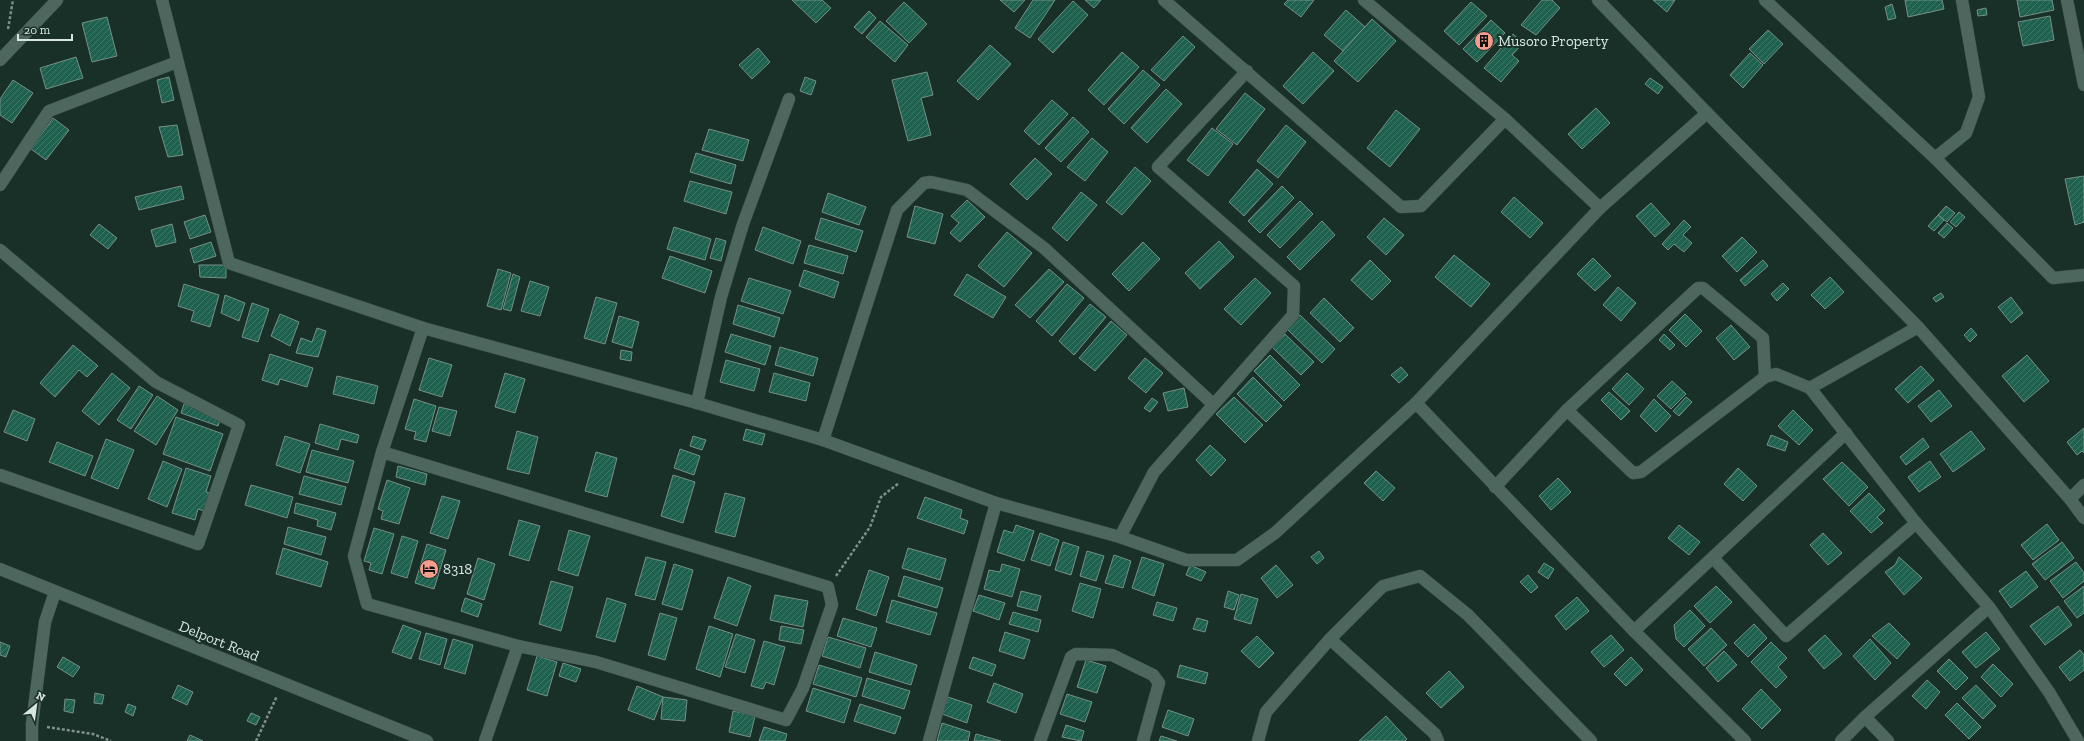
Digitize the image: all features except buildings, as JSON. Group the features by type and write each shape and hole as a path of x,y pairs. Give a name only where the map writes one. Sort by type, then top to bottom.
{"street":[{"path":"0,60 58,0"},
{"path":"162,0 229,263 423,328 697,403 823,440 996,503 1120,536 1186,560 1237,560 1275,533 1416,403 1600,208 1707,113"},
{"path":"1164,0 1401,207 1421,206 1505,119"},
{"path":"1364,0 1505,119 1600,208"},
{"path":"1598,0 1918,327 2070,499 2084,518"},
{"path":"1766,0 1935,158 2053,278 2084,275"},
{"path":"1935,158 1966,133 1979,97 1962,0"},
{"path":"2067,0 2084,85"},
{"path":"0,185 49,111 177,62"},
{"path":"1120,536 1154,472 1293,315 1294,286 1158,167 1247,71"},
{"path":"697,403 721,297 743,224 789,99"},
{"path":"823,440 897,210 924,183 931,182 967,190 1044,248 1214,404"},
{"path":"0,250 156,382 239,425 198,544 0,475"},
{"path":"1495,487 1567,410 1698,288 1703,288 1763,338 1765,377"},
{"path":"1810,388 1918,327"},
{"path":"382,452 828,587 832,605 803,688 786,720 596,662 518,646 367,604 354,556 382,452 423,328"},
{"path":"1567,410 1633,473 1641,472 1765,377 1776,374 1810,388 1916,523 1989,607 2049,692 2078,741"},
{"path":"1416,403 1634,631 1745,741"},
{"path":"1634,631 1846,433"},
{"path":"2070,499 2084,485"},
{"path":"929,741 996,503"},
{"path":"1713,558 1786,636 1916,523"},
{"name":"Delport Road","path":"0,569 427,741"},
{"path":"1258,741 1266,712 1330,639 1383,586 1420,576 1468,615 1591,741"},
{"path":"32,741 32,724 44,622 55,592"},
{"path":"1841,741 1865,717 1989,607"},
{"path":"1330,639 1435,734 1438,741"},
{"path":"486,741 518,646"},
{"path":"1040,741 1071,657 1076,654 1112,655 1153,674 1159,683 1143,741"},
{"path":"1865,717 1888,741"}],"path":[{"path":"828,587 870,527 881,497 912,472"},
{"path":"256,741 283,684"},
{"path":"32,724 93,734 110,741"}],"place":[{"name":"Musoro Property","path":"1484,41"},
{"name":"8318","path":"429,569"}]}
